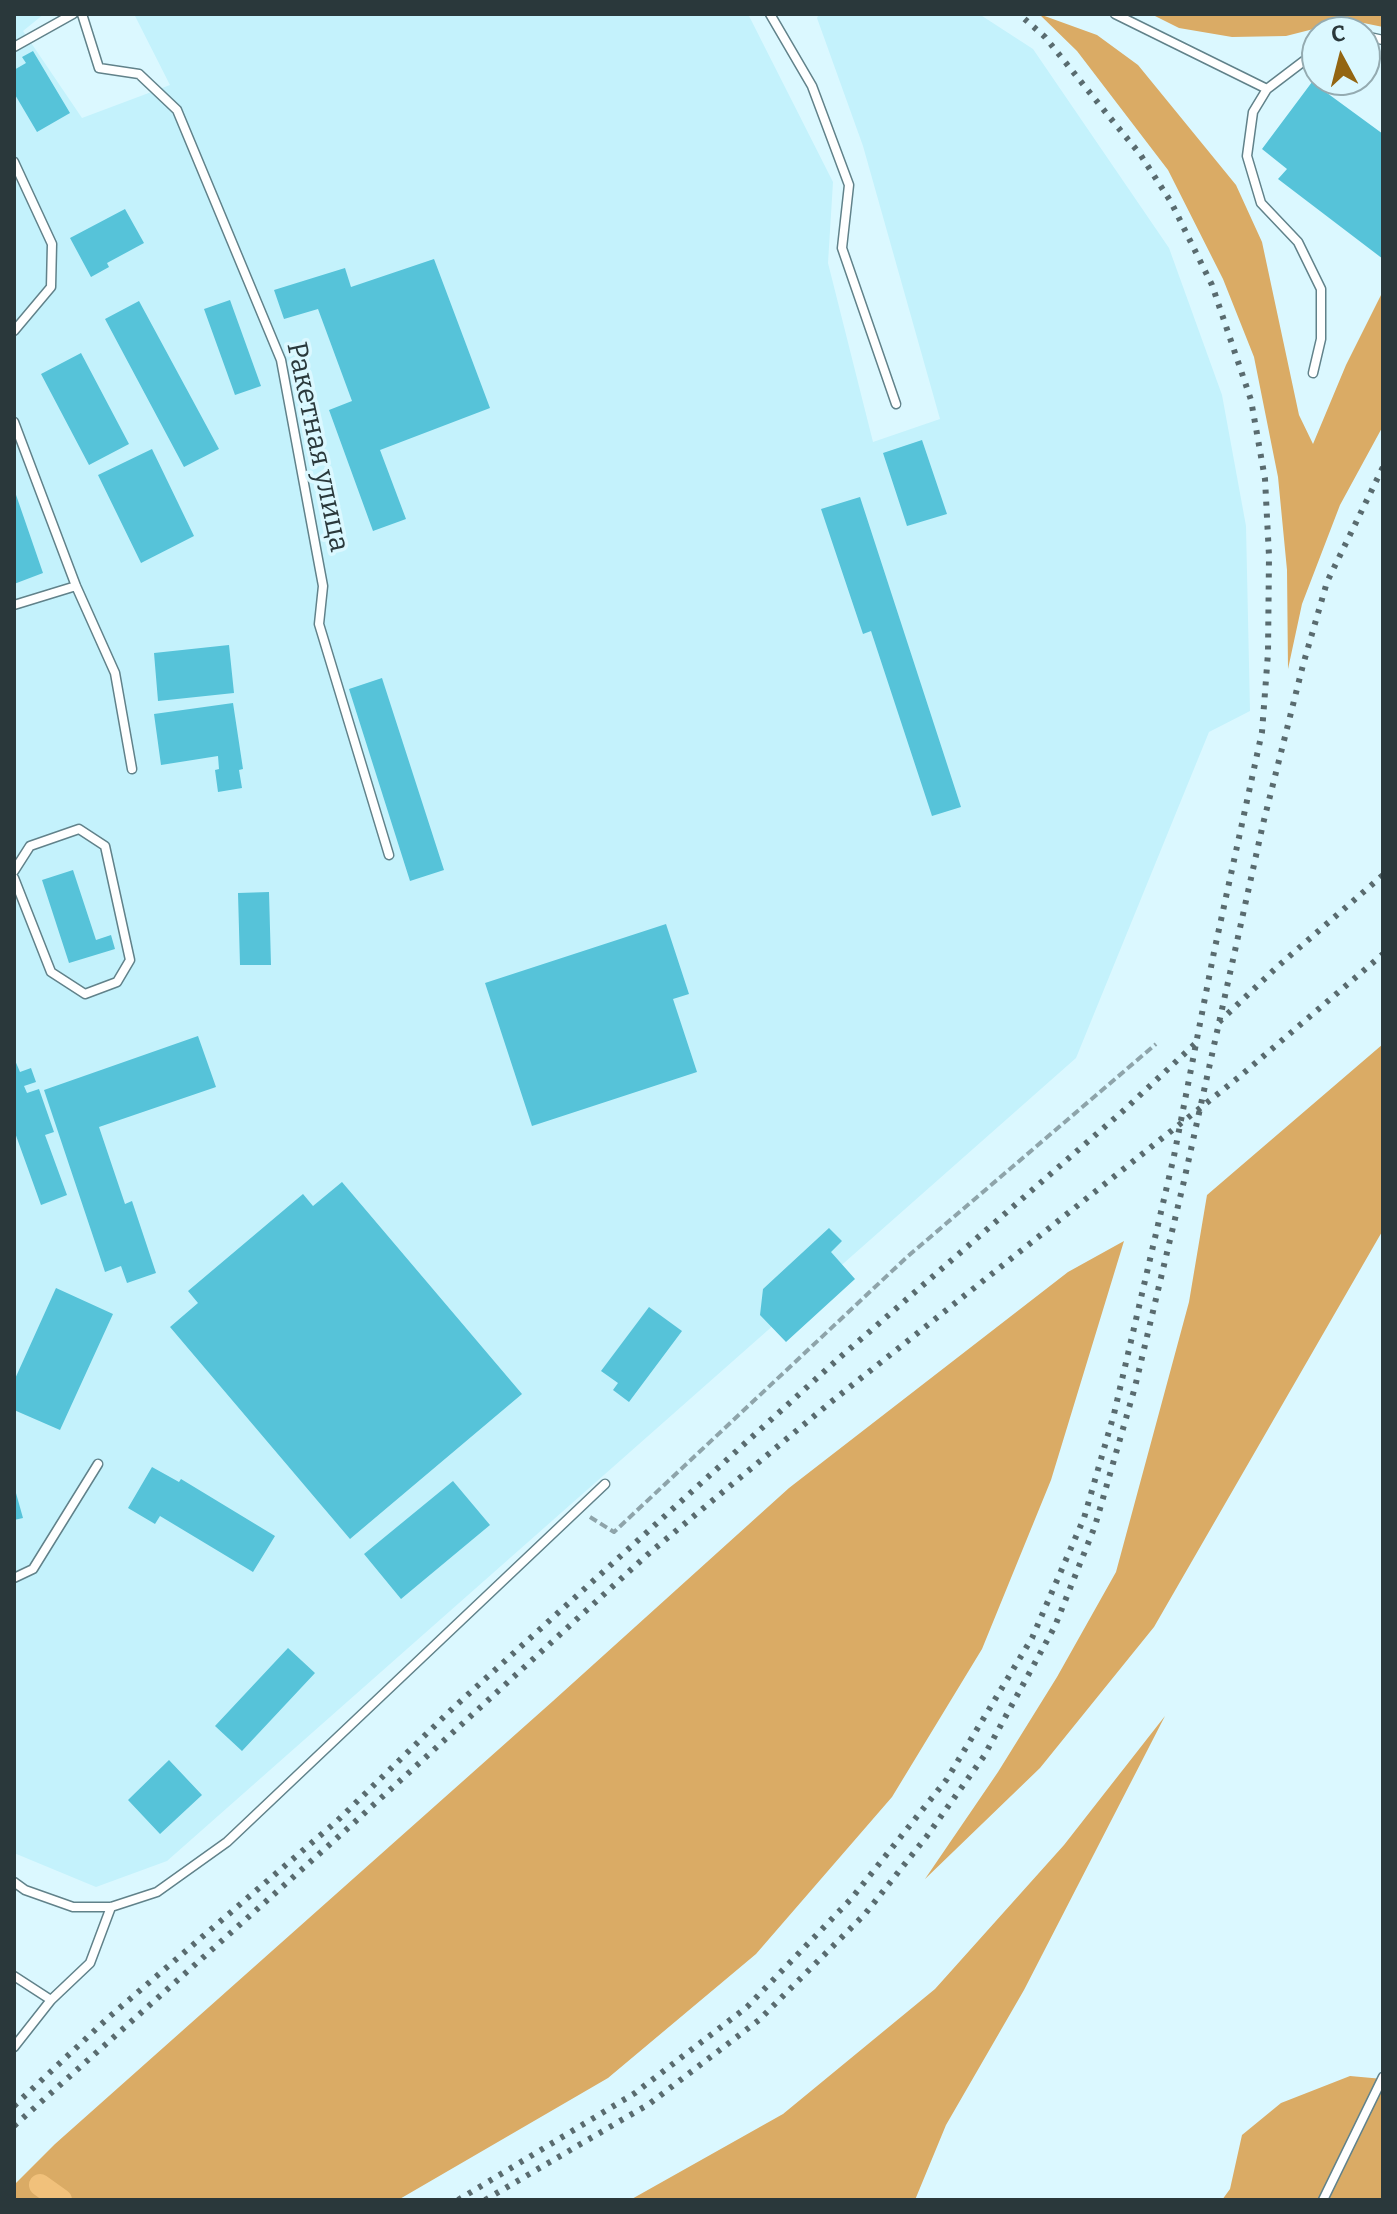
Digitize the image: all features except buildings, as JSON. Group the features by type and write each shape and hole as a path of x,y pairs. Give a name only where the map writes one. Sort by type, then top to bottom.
{"lane":[{"path":"14,47 73,14"},
{"name":"Ракетная улица","path":"82,14 99,68 139,74 177,110 281,360 323,586 319,624 389,855"},
{"path":"770,14 812,86 849,185 842,248 896,404"},
{"path":"1115,14 1267,89"},
{"path":"1301,63 1267,89 1253,112 1247,156 1261,203 1298,242 1321,289 1321,339 1313,373"},
{"path":"14,162 52,244 51,287 14,331"},
{"path":"14,422 76,586 115,673 132,769"},
{"path":"14,605 76,586"},
{"path":"14,871 30,846 79,829 105,846 130,960 117,982 85,994 51,972 18,901 14,878"},
{"path":"14,1578 33,1569 98,1464"},
{"path":"14,1882 25,1890 73,1907 111,1907 157,1892 227,1842 605,1484"},
{"path":"14,2047 51,2000 90,1963 111,1907"},
{"path":"14,1976 51,2000"},
{"path":"1323,2200 1383,2077"}],"path":[{"path":"578,1510 614,1532 907,1257 1156,1044"}],"shaded area":[{"path":"14,14 44,14 23,31 82,118 170,85 134,14 748,14 833,182 828,263 873,442 940,419 863,146 817,18 819,14 979,14 1033,49 1169,248 1222,395 1246,526 1250,711 1209,732 1076,1058 167,1861 96,1887 14,1853"},
{"path":"1039,14 1097,35 1138,65 1236,185 1262,242 1299,415 1313,444 1346,365 1383,291 1383,426 1340,505 1302,604 1288,669 1287,570 1278,477 1254,357 1223,279 1168,170 1077,51"},
{"path":"1151,14 1383,14 1383,27 1381,16 1301,16 1301,32 1286,36 1232,37 1179,28"},
{"path":"1383,1044 1383,1230 1154,1627 1040,1768 925,1879 998,1772 1057,1677 1116,1572 1189,1302 1207,1195"},
{"path":"1124,1241 1051,1480 982,1649 892,1797 756,1954 608,2078 398,2200 14,2200 14,2185 55,2144 789,1488 1068,1272"},
{"path":"1165,1716 1024,1990 946,2125 915,2200 630,2200 783,2114 935,1989 1064,1845"},
{"path":"1350,2076 1383,2079 1383,2200 1222,2200 1230,2189 1242,2135 1281,2103"}],"waterway":[{"path":"40,2185 61,2200"}],"railway":[{"path":"458,2200 635,2093 747,2007 851,1899 947,1779 1032,1638 1084,1518 1114,1414 1174,1156 1262,732 1268,653 1269,556 1265,479 1251,400 1212,285 1171,202 1140,154 1045,37 1019,14"},
{"path":"485,2200 649,2104 759,2020 865,1914 927,1836 984,1756 1055,1626 1095,1526 1135,1387 1263,824 1303,665 1327,582 1383,467"},
{"path":"1219,1022 1383,875"},
{"path":"14,2126 346,1830 647,1555 831,1402 1239,1077 1383,954"},
{"path":"14,2106 109,2017 337,1821 453,1708 838,1359 1123,1111 1198,1041"}]}
